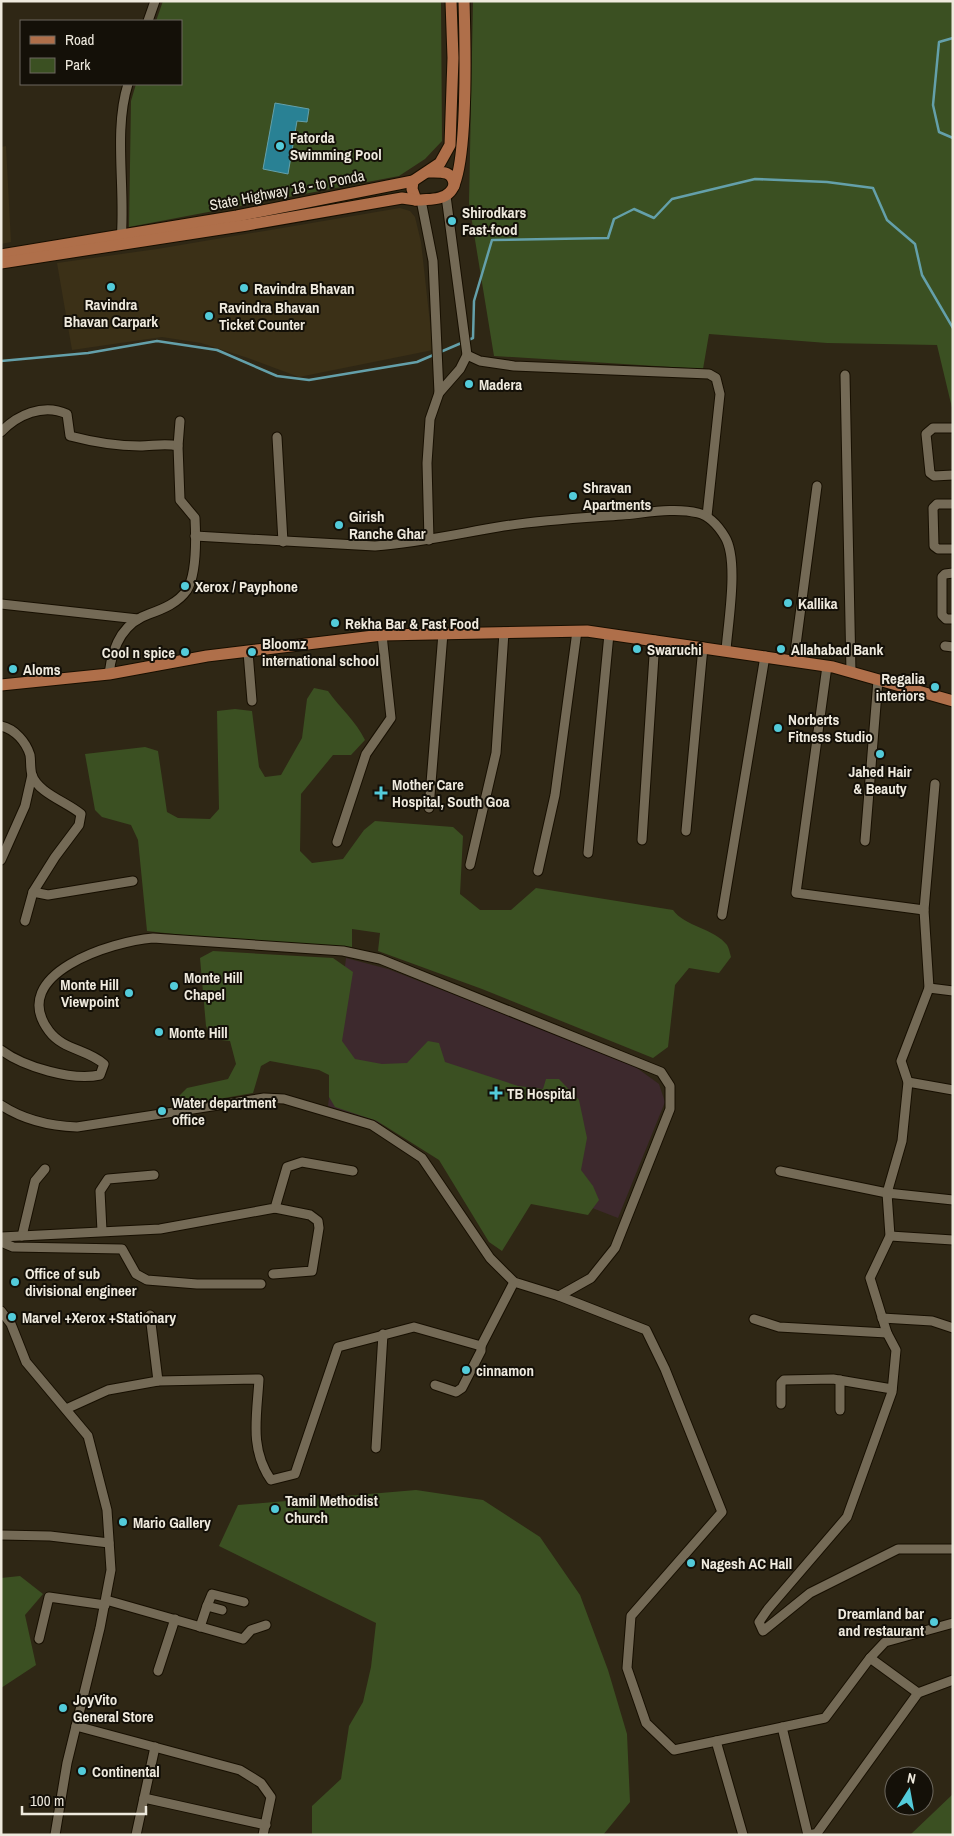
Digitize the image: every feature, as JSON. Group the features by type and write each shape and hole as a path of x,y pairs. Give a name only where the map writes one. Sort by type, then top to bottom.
{"main road":[{"name":"State Highway 18 - to Ponda","path":"1,263 413,181 440,163 450,145 453,58 451,1"},
{"path":"413,181 412,189 418,200 446,196 457,179 464,111 464,1"},
{"path":"428,172 448,173 452,176 454,186"},
{"name":"State Highway 18 - to Ponda","path":"1,254 121,240 402,198 418,200"},
{"path":"1,685 109,674 207,656 382,635 576,631 655,640 827,666 953,701"}],"street":[{"path":"148,20 155,1"},
{"path":"121,240 121,147 125,93 128,85"},
{"path":"439,393 460,368 466,351 466,335 454,263 446,196"},
{"path":"418,200 433,261 438,351 439,393 430,419 428,442 429,540"},
{"path":"466,351 480,361 514,366 709,374 716,378 720,394 707,516"},
{"path":"844,375 851,672"},
{"path":"1,432 13,420 25,414 58,410 67,414 70,436 116,444 178,446"},
{"path":"109,674 117,641 130,624 169,606 179,599 187,589 192,578 195,518 180,500 178,446 180,421"},
{"path":"953,428 933,428 926,434 930,473 934,476 953,475"},
{"path":"277,437 283,542"},
{"path":"794,660 818,486"},
{"path":"953,504 937,504 933,508 934,546 938,549 953,549"},
{"path":"195,536 375,546 429,540 500,526 606,516 680,511 707,516 726,539 729,548 731,586 726,650"},
{"path":"953,573 945,574 942,577 942,615 946,619 953,619"},
{"path":"1,604 138,619"},
{"path":"538,871 555,795 576,631"},
{"path":"470,866 496,753 504,632"},
{"path":"429,808 443,633"},
{"path":"588,852 609,634"},
{"path":"337,842 366,754 391,718 382,635"},
{"path":"642,840 655,640"},
{"path":"686,831 703,647"},
{"path":"248,652 252,701"},
{"path":"722,915 765,656"},
{"path":"827,666 796,893 924,910"},
{"path":"864,841 878,680"},
{"path":"1,726 8,727 24,740 30,754 32,775 25,806 1,860"},
{"path":"25,921 33,892 55,856 80,825 81,814 39,786 32,775"},
{"path":"935,784 924,910 929,988 902,1061 908,1082 902,1141 887,1193 890,1236 870,1278 887,1333 896,1350 892,1389 847,1517 768,1609 759,1622 762,1631 810,1593 898,1549 953,1549"},
{"path":"33,892 48,896 133,881"},
{"path":"1,1050 11,1057 60,1074 89,1077 100,1075 104,1064 96,1058 72,1049 58,1041 41,1020 39,1004 42,990 54,975 78,960 132,940 152,938 343,951 380,959 661,1072 670,1086 670,1109 614,1248 591,1278 559,1296"},
{"path":"929,988 953,991"},
{"path":"908,1082 953,1090"},
{"path":"1,1105 35,1120 59,1126 77,1127 264,1098 284,1099 372,1126 422,1158 490,1258 514,1282 559,1296 646,1330 665,1370 722,1512 631,1616 627,1668 646,1722 674,1750 825,1718 884,1642 953,1623"},
{"path":"275,1208 287,1167 302,1162 353,1171"},
{"path":"22,1236 34,1186 38,1176 45,1169"},
{"path":"780,1171 887,1193 953,1200"},
{"path":"102,1230 100,1191 108,1179 154,1175"},
{"path":"1,1237 70,1235 102,1230 160,1229 275,1208 310,1215 318,1221 319,1228 316,1258 312,1271 273,1274"},
{"path":"890,1236 953,1240"},
{"path":"1,1242 13,1247 122,1249 136,1274 147,1280 197,1284 261,1284"},
{"path":"435,1385 456,1392 462,1388 514,1282"},
{"path":"1,1311 11,1324 26,1362 88,1436 107,1510 111,1570 76,1726 55,1835"},
{"path":"150,1315 158,1380"},
{"path":"882,1318 932,1321 953,1328"},
{"path":"754,1319 779,1327 887,1333"},
{"path":"66,1409 108,1390 158,1380 259,1379 256,1435 261,1465 271,1480 295,1474 338,1347 414,1327 481,1346"},
{"path":"376,1448 383,1334"},
{"path":"781,1404 781,1384 784,1380 840,1380 892,1389"},
{"path":"840,1380 840,1410"},
{"path":"1,1535 50,1536 110,1543"},
{"path":"200,1626 212,1594 244,1602"},
{"path":"39,1639 49,1597 105,1602 175,1619 243,1639 251,1630 266,1625"},
{"path":"207,1606 222,1610"},
{"path":"158,1671 175,1619"},
{"path":"870,1658 918,1693"},
{"path":"782,1727 809,1835 817,1833 918,1693 953,1680"},
{"path":"76,1726 240,1770 261,1783 271,1797 263,1835"},
{"path":"716,1741 742,1835"},
{"path":"136,1835 155,1747"},
{"path":"144,1798 266,1825"}],"shaded area":[{"path":"6,146 11,242 1,244 1,147"},
{"name":"Ravindra Bhavan","path":"400,208 410,211 415,217 421,242 433,350 299,377 201,343 162,337 72,350 57,263 157,249"},
{"name":"TB Hospital","path":"346,958 388,969 630,1063 659,1084 665,1102 618,1218 528,1183 441,1144 328,1106"}],"green space":[{"path":"163,1 441,1 442,141 425,159 399,176 129,227 131,101 136,85 182,85 182,20 156,20"},
{"path":"473,1 953,1 953,412 937,345 827,343 709,334 703,369 494,356 469,203"},
{"path":"314,688 328,691 365,740 351,755 333,755 301,794 300,851 312,863 343,859 364,830 375,821 453,827 463,836 460,894 480,910 511,910 536,888 673,910 684,920 722,940 728,946 731,957 719,973 689,968 675,985 668,1047 653,1058 482,989 378,951 380,933 352,929 352,947 210,938 147,931 138,840 131,825 102,817 95,810 85,754 145,747 158,751 167,812 178,818 210,819 219,809 217,711 235,709 252,711 259,767 265,777 281,775 302,738 307,699"},
{"path":"213,951 333,958 353,972 342,1041 355,1059 382,1064 407,1063 428,1041 439,1043 445,1062 518,1086 543,1089 546,1079 559,1079 579,1100 587,1138 581,1170 593,1186 599,1200 588,1215 531,1204 502,1251 489,1242 439,1160 377,1121 335,1107 329,1097 329,1075 319,1070 270,1061 261,1066 253,1093 184,1105 179,1096 187,1088 228,1079 236,1064 230,1041 212,1039 206,1026 200,958"},
{"path":"416,1490 483,1500 540,1537 580,1595 608,1670 627,1734 630,1802 603,1835 312,1835 312,1806 341,1779 349,1726 363,1702 371,1667 376,1623 219,1546 238,1505"},
{"path":"20,1576 43,1594 25,1615 36,1665 1,1688 1,1578"},
{"path":"953,1794 953,1835 910,1835 930,1816 934,1816 934,1812"}],"water":[{"name":"Fatorda Swimming Pool","path":"275,103 309,109 307,122 297,121 288,174 263,169"}],"waterway":[{"path":"953,38 939,42 933,105 939,132 953,138"},
{"path":"1,361 88,353 157,341 217,350 277,376 309,380 417,362 473,338 474,301 492,240 608,238 614,219 634,209 654,218 672,199 755,179 827,182 873,188 887,220 915,244 922,275 953,328"}],"place":[{"name":"Fatorda Swimming Pool","path":"280,146"},
{"name":"Shirodkars Fast-food","path":"452,221"},
{"name":"Ravindra Bhavan Carpark","path":"111,287"},
{"name":"Ravindra Bhavan","path":"244,288"},
{"name":"Ravindra Bhavan Ticket Counter","path":"209,316"},
{"name":"Madera","path":"469,384"},
{"name":"Shravan Apartments","path":"573,496"},
{"name":"Girish Ranche Ghar","path":"339,525"},
{"name":"Xerox / Payphone","path":"185,586"},
{"name":"Kallika","path":"788,603"},
{"name":"Rekha Bar & Fast Food","path":"335,623"},
{"name":"Swaruchi","path":"637,649"},
{"name":"Allahabad Bank","path":"781,649"},
{"name":"Cool n spice","path":"185,652"},
{"name":"Bloomz international school","path":"252,652"},
{"name":"Aloms","path":"13,669"},
{"name":"Regalia interiors","path":"935,687"},
{"name":"Norberts Fitness Studio","path":"778,728"},
{"name":"Jahed Hair & Beauty","path":"880,754"},
{"name":"Mother Care Hospital, South Goa","path":"381,793"},
{"name":"Monte Hill Chapel","path":"174,986"},
{"name":"Monte Hill Viewpoint","path":"129,993"},
{"name":"Monte Hill","path":"159,1032"},
{"name":"TB Hospital","path":"496,1093"},
{"name":"Water department office","path":"162,1111"},
{"name":"Office of sub divisional engineer","path":"15,1282"},
{"name":"Marvel +Xerox +Stationary","path":"12,1317"},
{"name":"cinnamon","path":"466,1370"},
{"name":"Tamil Methodist Church","path":"275,1509"},
{"name":"Mario Gallery","path":"123,1522"},
{"name":"Nagesh AC Hall","path":"691,1563"},
{"name":"Dreamland bar and restaurant","path":"934,1622"},
{"name":"JoyVito General Store","path":"63,1708"},
{"name":"Continental","path":"82,1771"}]}
